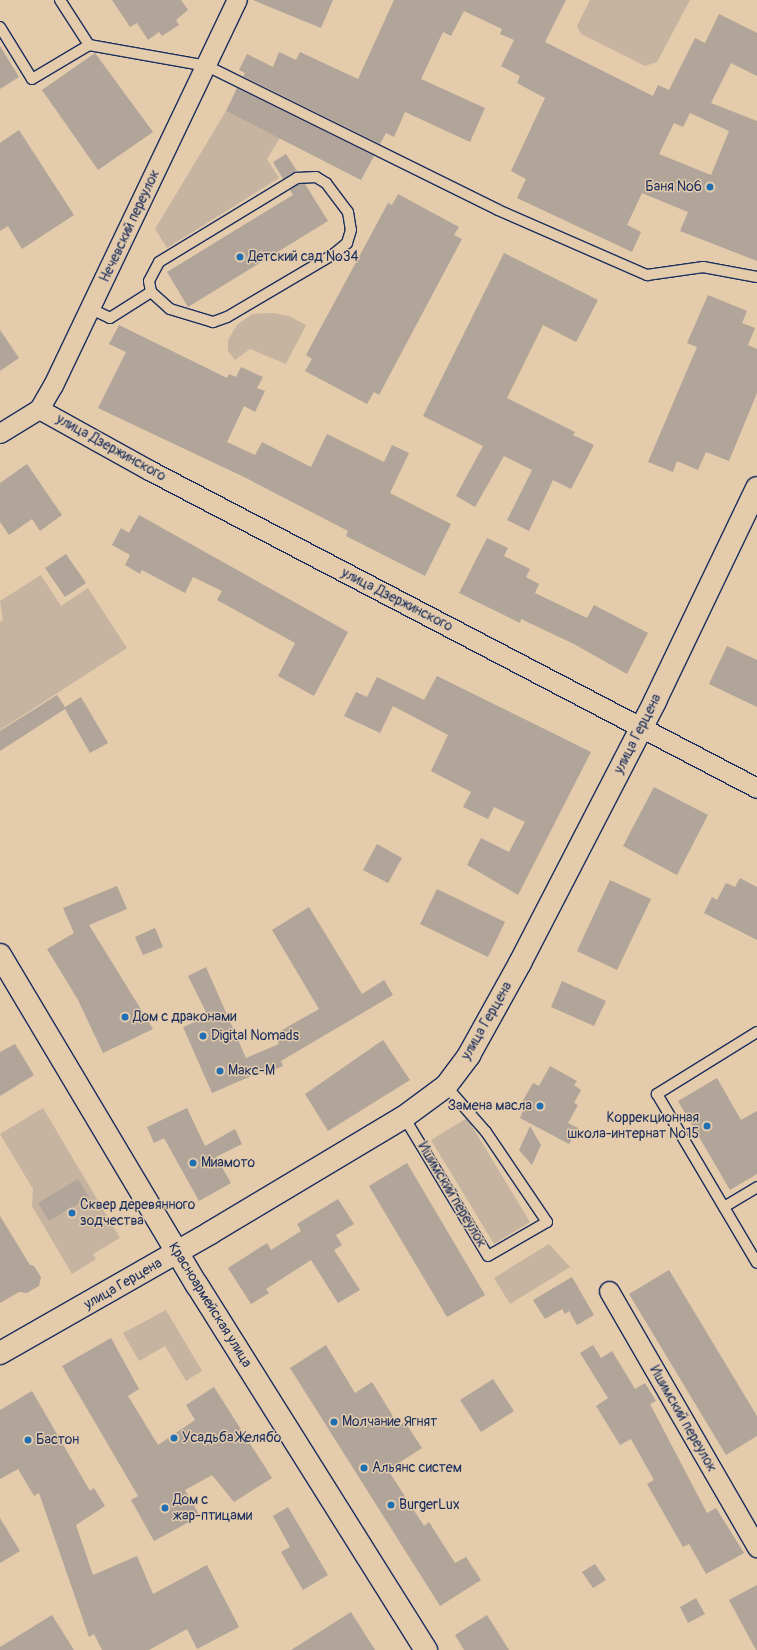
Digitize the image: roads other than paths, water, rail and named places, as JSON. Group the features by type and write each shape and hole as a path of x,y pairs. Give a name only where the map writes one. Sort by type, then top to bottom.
{"street":[{"name":"Нечевский переулок","path":"39,409 91,309 237,0"},
{"path":"0,433 39,409"},
{"name":"улица Дзержинского","path":"39,409 149,470 757,788"},
{"name":"улица Герцена","path":"0,1353 177,1253 404,1117 446,1086 469,1055 520,963 641,728 757,488"},
{"name":"Красноармейская улица","path":"0,955 177,1253 426,1650"},
{"name":"Ишимский переулок","path":"608,1291 757,1547"}],"lane":[{"path":"60,0 89,44"},
{"path":"0,27 32,79 89,44 207,66 517,220 647,275 703,267 757,276"},
{"path":"316,177 326,183 348,212 351,230 347,243 334,254 227,317 213,322 202,321 170,309 151,292 149,281 159,262 297,178 316,177"},
{"path":"91,309 110,318 151,292"},
{"path":"757,1032 657,1094 757,1263"},
{"name":"Ишимский переулок","path":"404,1117 488,1256 547,1222 486,1132 446,1086"},
{"path":"724,1207 757,1187"}],"place":[{"name":"Баня №6","path":"710,187"},
{"name":"Детский сад №34","path":"240,257"},
{"name":"Дом с драконами","path":"125,1017"},
{"name":"Digital Nomads","path":"203,1036"},
{"name":"Макс-М","path":"220,1071"},
{"name":"Замена масла","path":"540,1106"},
{"name":"Коррекционная школа-интернат №15","path":"707,1126"},
{"name":"Миамото","path":"193,1163"},
{"name":"Сквер деревянного зодчества","path":"72,1213"},
{"name":"Молчание Ягнят","path":"334,1422"},
{"name":"Усадьба Желябо","path":"174,1438"},
{"name":"Бастон","path":"28,1440"},
{"name":"Альянс систем","path":"364,1468"},
{"name":"BurgerLux","path":"391,1505"},
{"name":"Дом с жар-птицами","path":"165,1508"}]}
